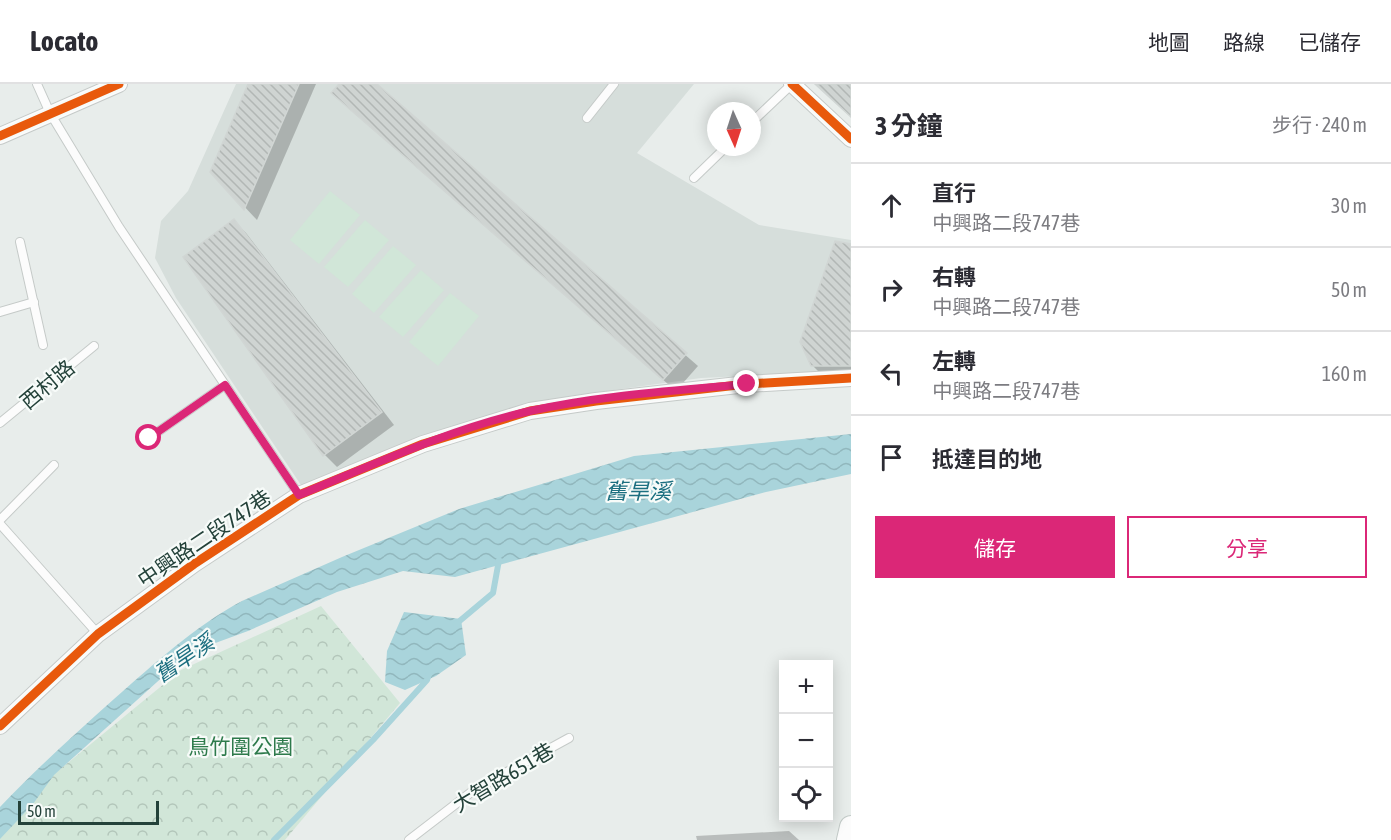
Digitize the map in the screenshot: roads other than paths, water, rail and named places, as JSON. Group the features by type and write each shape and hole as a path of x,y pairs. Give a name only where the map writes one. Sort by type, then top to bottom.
{"street":[{"path":"0,136 119,84"},
{"path":"792,84 851,139"},
{"name":"中興路二段747巷","path":"0,726 98,634 194,564 299,495 422,441 530,411 669,392 798,378 851,378"},
{"path":"848,840 851,827"}],"lane":[{"name":"中興路二段747巷","path":"37,84 50,113 119,227 299,495"},
{"path":"587,118 615,84"},
{"path":"761,113 792,84"},
{"path":"694,178 717,156"},
{"path":"20,242 43,345"},
{"path":"0,312 34,302"},
{"name":"西村路","path":"0,423 94,346"},
{"path":"149,438 225,385"},
{"path":"54,465 0,522 98,634"},
{"name":"大智路651巷","path":"409,840 474,790 569,738"}],"water":[{"name":"舊旱溪","path":"851,434 851,474 766,492 455,577 403,571 337,592 210,645 167,673 54,775 33,804 0,839 0,807 28,779 160,659 191,634 242,601 459,509 634,456"},
{"path":"404,612 461,619 466,655 436,676 405,690 385,682 387,651"}],"waterway":[{"path":"456,624 493,593 499,560"},
{"path":"274,840 373,740 427,680 429,674"}],"park label":[{"name":"鳥竹圍公園","path":"241,746"}]}
